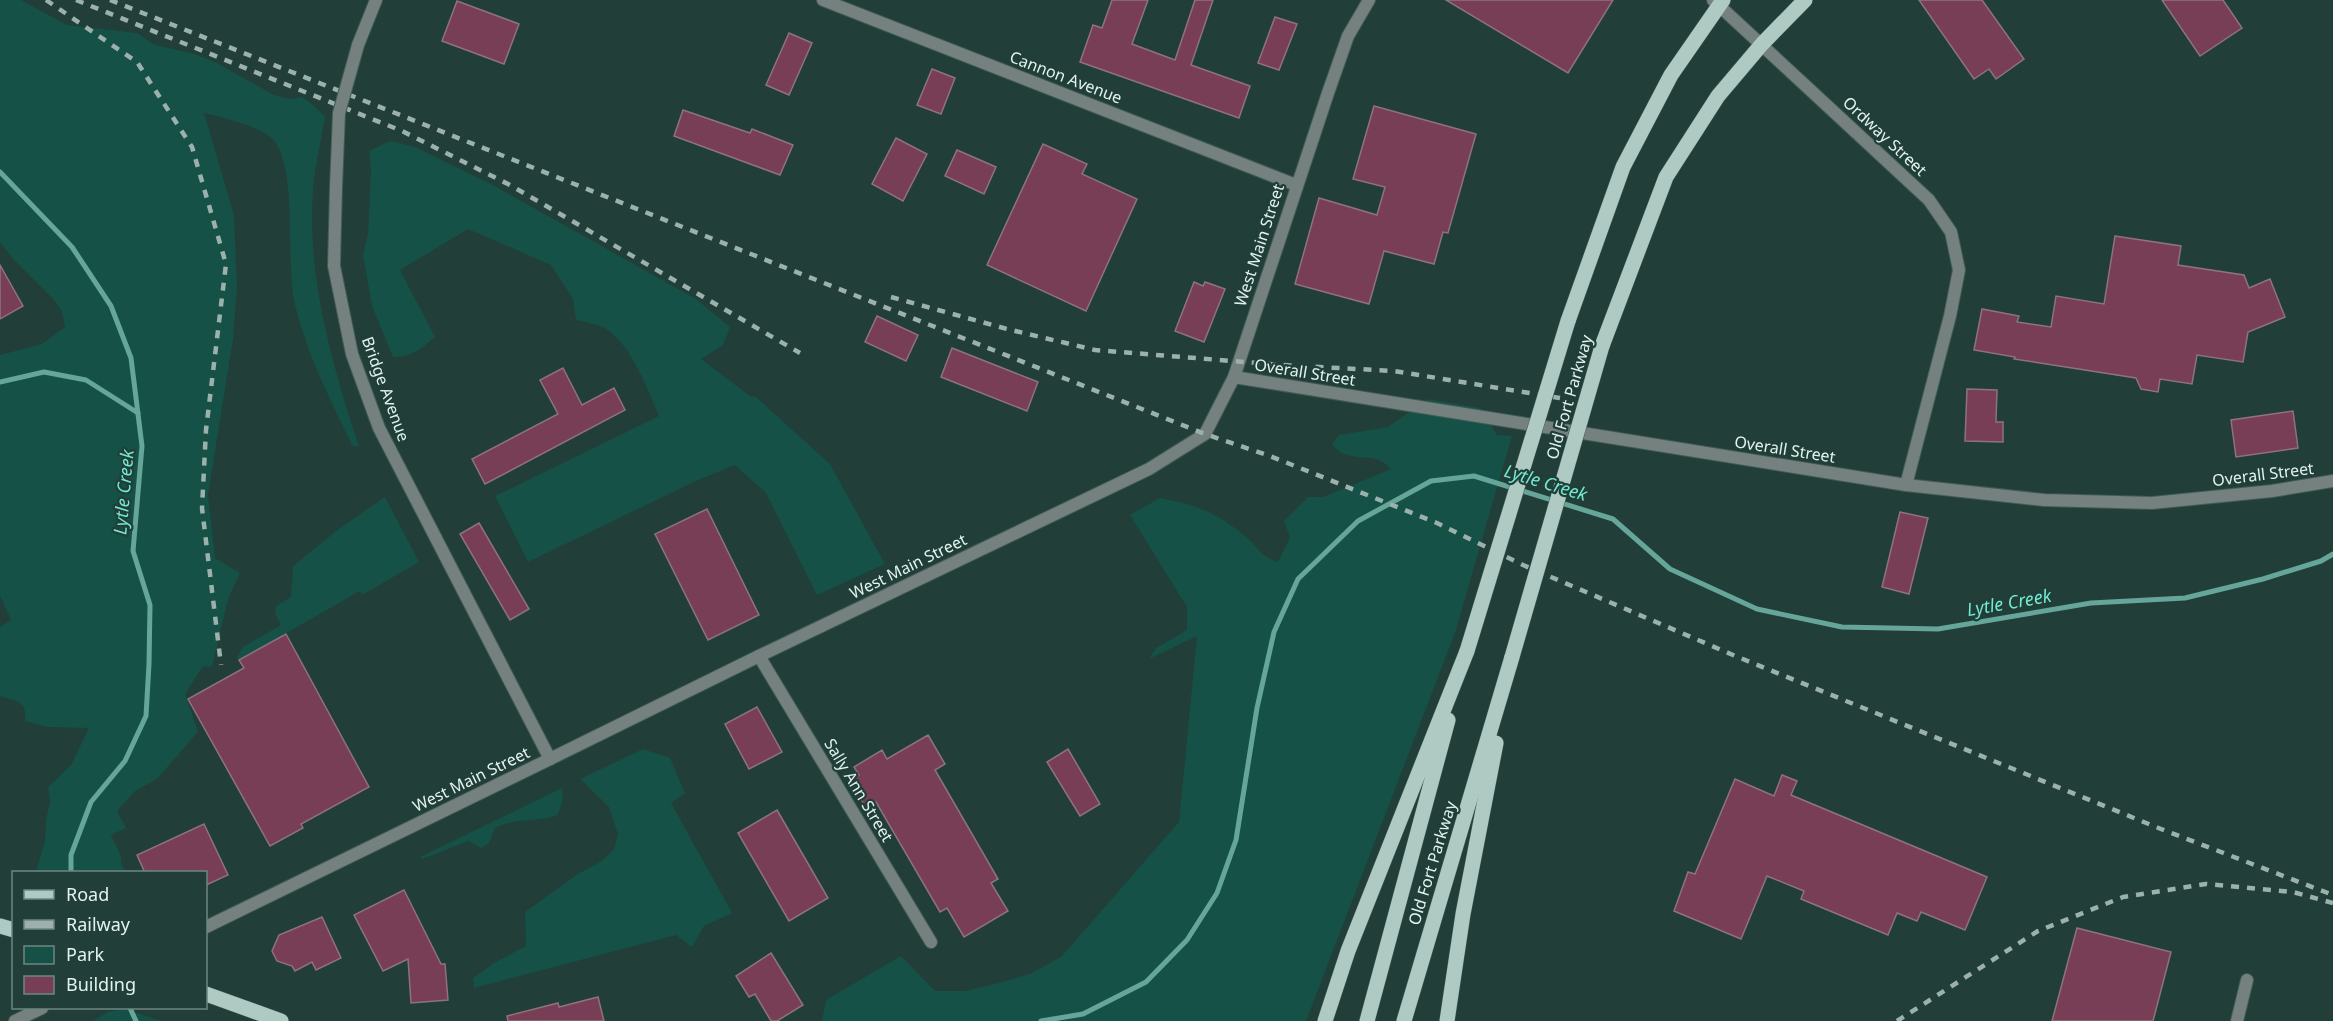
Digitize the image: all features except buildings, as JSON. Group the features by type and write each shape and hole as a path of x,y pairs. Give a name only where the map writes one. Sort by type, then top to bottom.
{"main road":[{"name":"Old Fort Parkway","path":"1404,1021 1602,346 1666,177 1718,96 1762,44 1805,0"},
{"name":"Old Fort Parkway","path":"1367,1021 1467,651 1568,321 1623,168 1671,75 1718,2"},
{"path":"1325,1021 1348,951 1467,651"},
{"path":"1447,1021 1463,914 1512,657"},
{"path":"207,994 281,1021"}],"street":[{"name":"Bridge Avenue","path":"376,0 358,45 339,113 334,266 352,354 379,428 550,759"},
{"name":"Cannon Avenue","path":"823,0 1296,185"},
{"name":"West Main Street","path":"207,927 759,656 1149,469 1205,434 1234,377 1296,185 1348,36 1369,0"},
{"name":"Ordway Street","path":"1718,2 1929,200 1951,232 1959,270 1950,316 1906,485"},
{"name":"Overall Street","path":"1234,377 1906,485 2044,500 2152,503 2272,491 2333,481"},
{"name":"Sally Ann Street","path":"759,656 931,942"},
{"path":"2236,1021 2247,980"},
{"path":"15,1021 40,1009"}],"green space":[{"path":"0,0 21,0 67,25 137,33 155,45 195,54 217,63 274,95 290,99 302,97 325,117 313,190 314,256 331,352 359,447 352,445 327,394 306,341 295,305 292,287 289,197 282,157 275,142 262,132 242,123 204,113 234,215 237,289 233,339 208,495 215,558 240,573 228,599 212,667 203,666 185,694 198,732 157,779 135,791 117,811 126,828 111,835 125,871 36,871 45,841 50,802 48,787 71,765 89,728 48,727 25,721 24,709 20,703 0,696 0,627 11,620 0,596 0,355 42,344 65,327 62,312 55,301 13,259 0,242"},
{"path":"390,141 415,147 491,184 696,299 730,327 723,345 701,359 750,396 756,397 830,464 885,564 817,595 766,493 735,465 698,480 528,562 495,496 659,416 625,347 608,330 576,320 573,299 551,265 468,229 400,270 435,337 416,352 393,357 372,306 363,255 368,233 371,169 369,151"},
{"path":"1428,399 1480,408 1497,435 1512,436 1455,633 1306,1021 822,1021 826,1000 901,956 935,991 965,991 999,983 1030,974 1061,957 1179,822 1197,636 1149,659 1156,648 1187,630 1187,607 1130,515 1160,498 1196,507 1224,521 1250,540 1263,554 1278,562 1290,537 1284,521 1308,497 1323,497 1391,469 1378,460 1346,455 1336,449 1332,444 1339,435 1388,427"},
{"path":"385,497 419,562 362,595 360,591 239,660 237,657 243,647 281,625 275,613 276,606 291,597 293,566 340,528"},
{"path":"643,749 670,758 685,793 671,803 732,913 704,926 692,947 676,935 474,988 473,978 494,963 526,946 525,912 578,874 602,861 614,849 618,834 609,807 580,779"},
{"path":"562,788 563,799 558,815 518,821 495,828 489,843 481,848 469,841 422,859 420,857"},
{"path":"125,1009 161,1021 93,1021 108,1012"}],"waterway":[{"name":"Lytle Creek","path":"0,172 72,247 111,306 131,358 142,446 133,551 150,605 146,716 125,761 91,802 71,855 71,871"},
{"path":"0,382 44,372 86,380 138,413"},
{"name":"Lytle Creek","path":"1041,1021 1083,1014 1146,982 1187,940 1217,893 1236,840 1257,708 1274,632 1298,579 1358,521 1431,481 1474,476 1613,519 1670,569 1757,609 1842,627 1938,629 2091,603 2185,598 2263,579 2321,561 2333,554"},
{"name":"Lytle Creek","path":"130,1009 136,1021"}],"railway":[{"path":"46,0 137,62 192,147 226,264 206,430 202,508 221,665"},
{"path":"76,0 402,131 510,185 800,353"},
{"path":"110,0 1205,434 1270,456 1437,523 1523,565 1733,655 2161,829 2333,895"},
{"path":"891,297 1007,329 1095,350 1282,365 1394,371 1560,398"},
{"path":"1897,1021 2038,931 2123,897 2206,884 2293,892 2333,903"}]}
